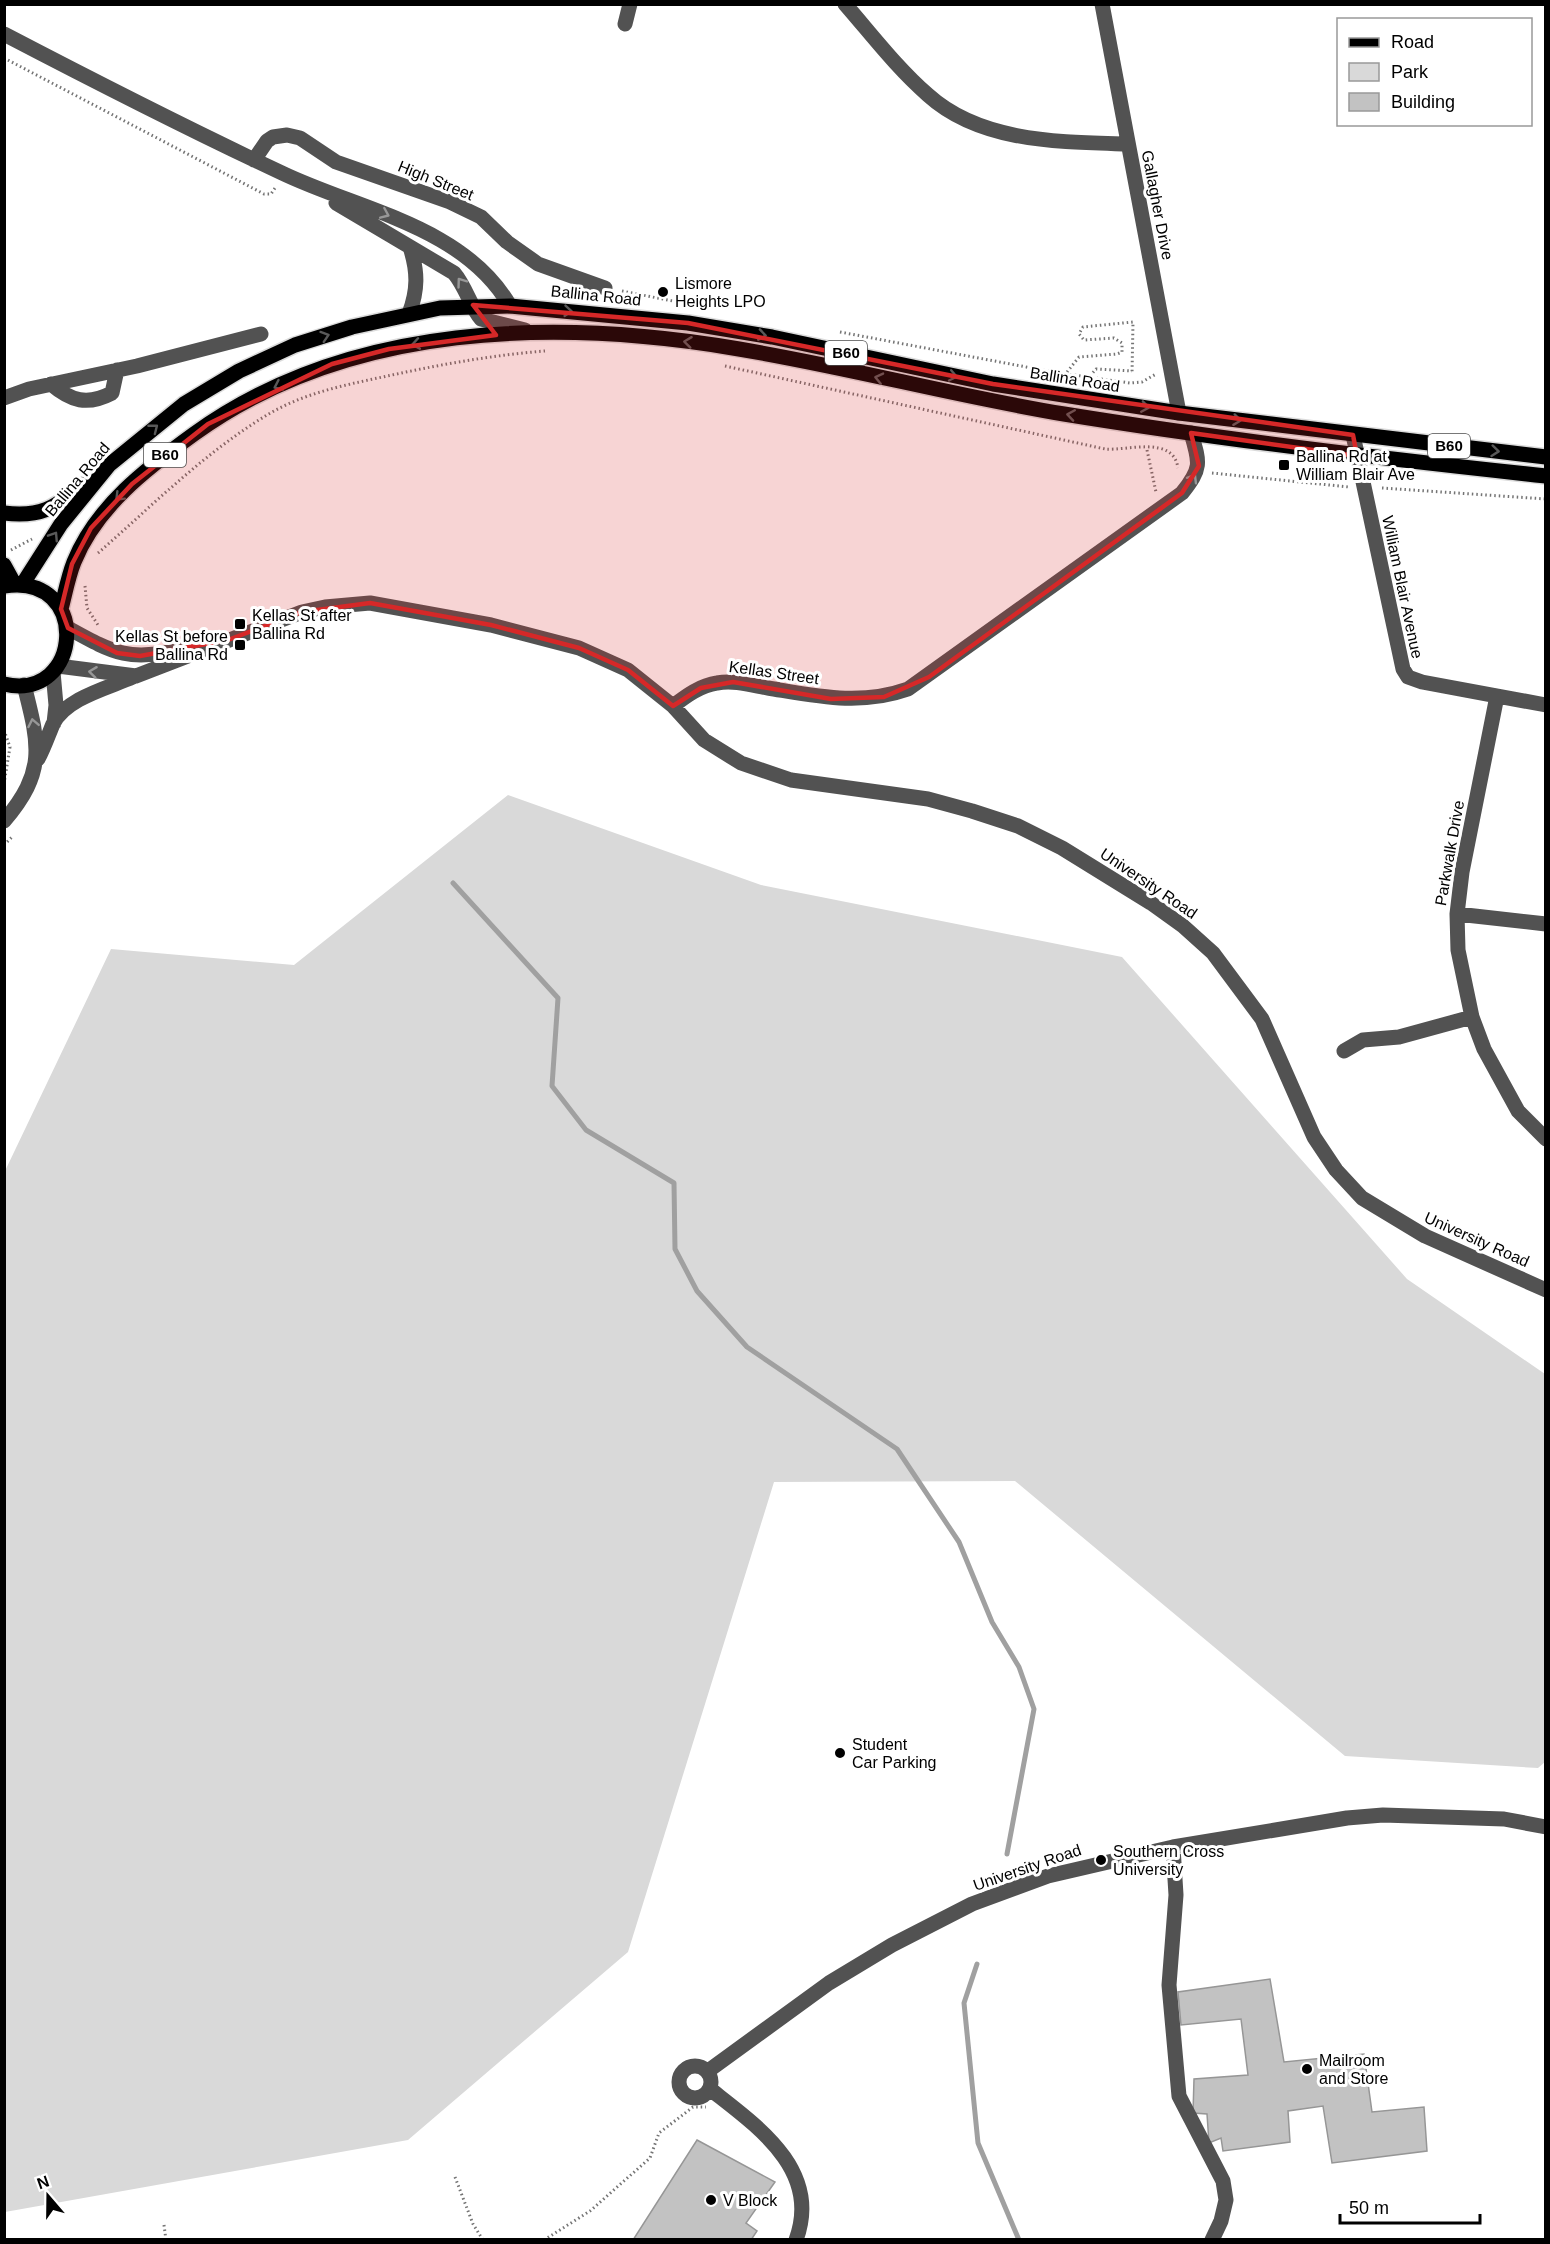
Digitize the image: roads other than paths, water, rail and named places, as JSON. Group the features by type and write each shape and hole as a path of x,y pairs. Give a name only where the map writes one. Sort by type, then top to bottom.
{"main road":[{"name":"Ballina Road","path":"14,586 109,465 184,404 239,371 295,345 352,327 409,314 473,306 510,306 698,325 772,337 993,384 1179,413 1545,457"},
{"name":"B60","path":"61,609 72,564 92,528 132,484 208,424 274,388 332,364 389,349 452,338 537,332 658,339 737,348 924,388 1191,433 1357,456 1545,476"},
{"path":"4,513 32,514 56,507 109,465"},
{"path":"4,565 14,586 44,592 61,609 68,628 68,644 55,669 39,681 24,685 4,684"}],"street":[{"path":"625,24 630,4"},
{"path":"845,4 914,82 929,97 954,114 988,128 1027,137 1128,144"},
{"name":"Gallagher Drive","path":"1102,4 1179,413"},
{"path":"4,34 254,160 311,186 384,213 465,256 484,271 510,306"},
{"name":"High Street","path":"254,160 267,141 273,137 287,135 300,138 336,162 450,202 481,218 507,242 538,264 605,288"},
{"path":"311,186 454,273 465,286 481,319 537,332"},
{"path":"409,314 417,287 417,275 410,247"},
{"path":"4,398 51,384 261,334"},
{"path":"51,384 64,395 87,402 112,393 117,370"},
{"name":"Kellas Street","path":"673,706 700,688 716,683 733,682 831,699 857,700 884,698 908,689 1160,511 1182,493 1195,477 1199,466 1191,433"},
{"name":"William Blair Avenue","path":"1353,435 1403,669 1408,677 1422,682 1545,705"},
{"path":"54,723 77,702 228,640 302,612 326,606 370,603 490,625 579,648 628,670 673,706"},
{"path":"68,628 106,649 130,656 161,654 228,640"},
{"path":"4,820 27,789 54,723 55,669 136,676"},
{"path":"24,685 35,729 37,761"},
{"name":"Parkwalk Drive","path":"1497,696 1456,914 1458,950 1472,1017 1484,1049 1518,1111 1545,1139"},
{"name":"University Road","path":"673,706 704,740 741,763 791,780 928,799 1018,826 1062,848 1151,903 1183,926 1213,953 1239,985 1262,1019 1314,1137 1336,1170 1362,1198 1425,1236 1545,1290"},
{"path":"1456,914 1545,924"},
{"path":"1344,1051 1363,1040 1399,1037 1472,1017"},
{"name":"University Road","path":"708,2071 829,1983 934,1922 972,1904 1048,1876 1173,1846 1347,1818 1383,1815 1504,1819 1545,1827"},
{"path":"1173,1846 1176,1886 1169,1985 1179,2096 1223,2181 1226,2200 1221,2221 1212,2240"},
{"path":"699,2066 708,2071 712,2079 710,2089 703,2097 693,2098 684,2094 679,2085 680,2076 690,2067 699,2066"},
{"path":"710,2089 765,2133 789,2162 801,2198 802,2217 796,2240"}],"waterway":[{"path":"453,883 558,998 552,1086 586,1130 674,1183 675,1249 697,1291 747,1347 897,1449 959,1542 992,1622 1019,1667 1034,1709 1007,1854"},
{"path":"977,1964 964,2003 978,2143 1019,2240"}],"place":[{"name":"Lismore Heights LPO","path":"663,292"},
{"name":"Ballina Rd at William Blair Ave","path":"1284,465"},
{"name":"Kellas St after Ballina Rd","path":"240,624"},
{"name":"Kellas St before Ballina Rd","path":"240,645"},
{"name":"Student Car Parking","path":"840,1753"},
{"name":"Southern Cross University","path":"1101,1860"},
{"name":"Mailroom and Store","path":"1307,2069"},
{"name":"V Block","path":"711,2200"}]}
